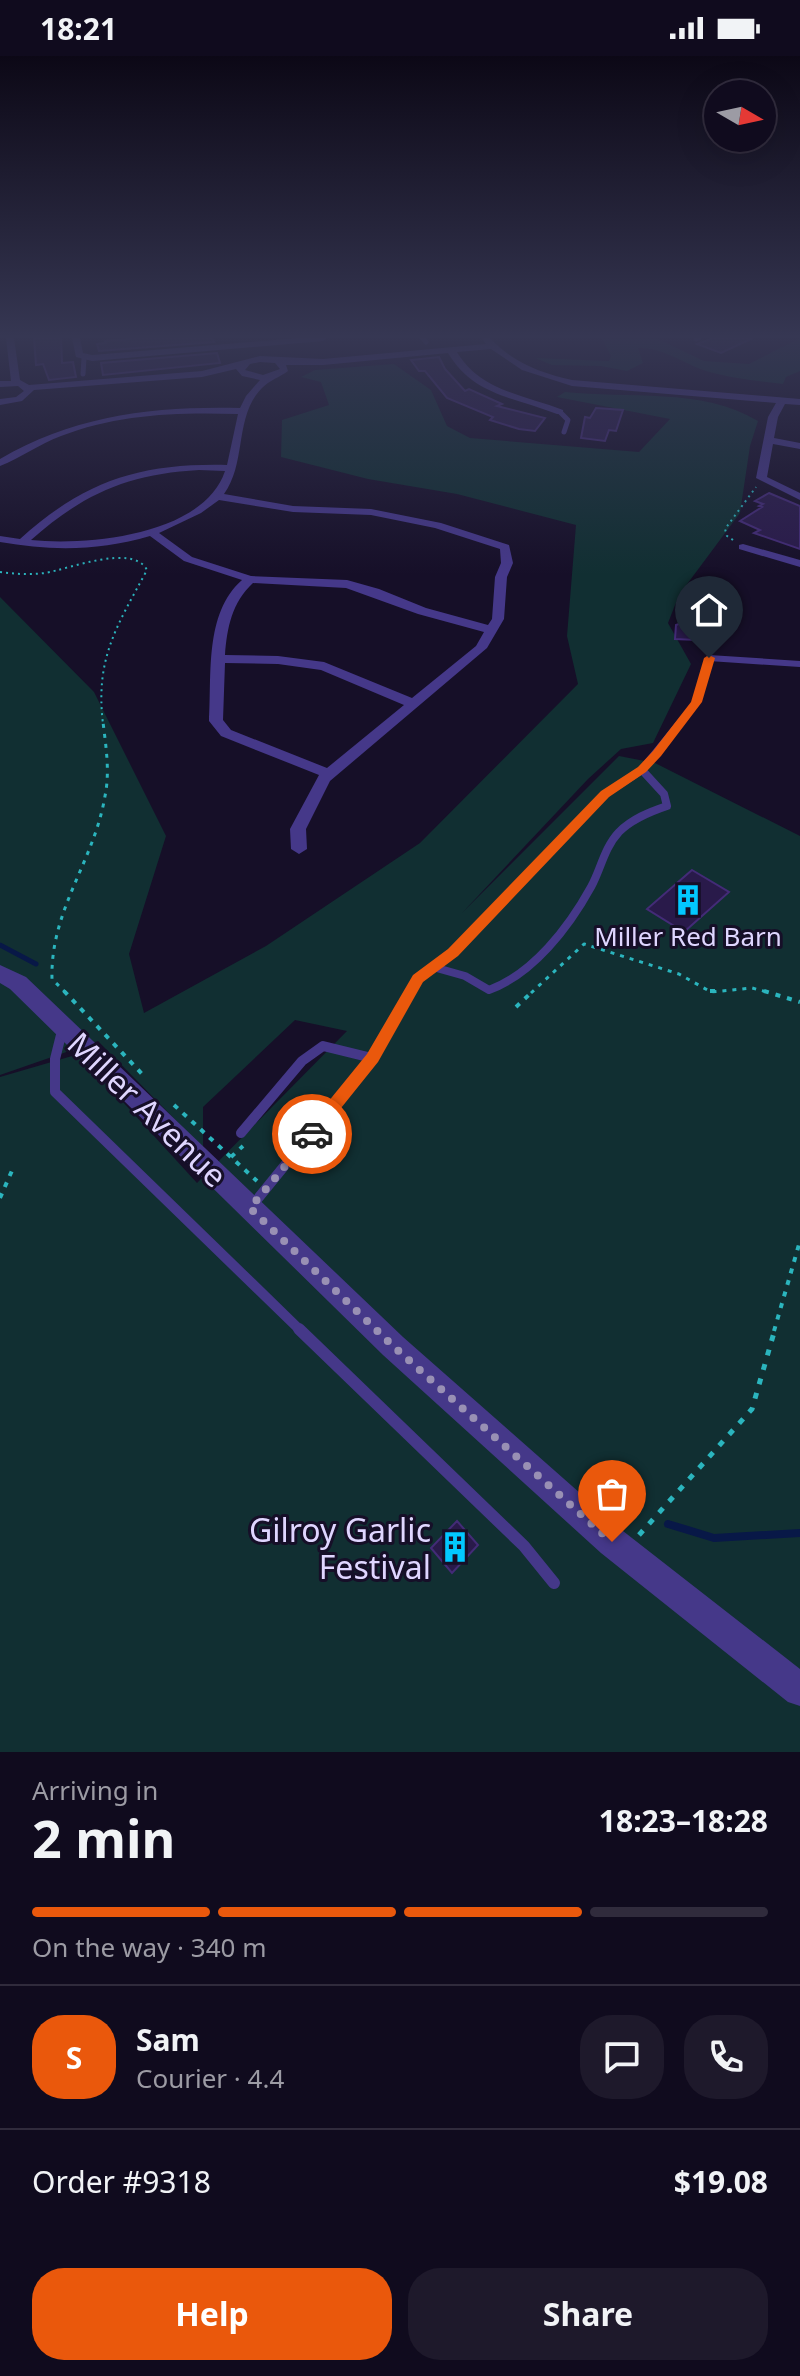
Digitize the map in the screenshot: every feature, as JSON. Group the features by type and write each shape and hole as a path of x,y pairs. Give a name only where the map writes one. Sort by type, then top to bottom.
{"street":[{"path":"0,463 50,435 111,417"},
{"path":"0,539 81,545 152,533 190,515 217,496 224,487 242,417"},
{"path":"773,417 761,474 768,484 800,497"},
{"path":"769,440 800,446"},
{"path":"22,543 55,511 107,483 161,470 231,468"},
{"path":"217,496 293,509 371,512 437,525 505,547 507,563 501,577 498,619 481,648 324,778 298,829 299,849"},
{"path":"152,533 188,559 250,579 347,584 422,611 491,630"},
{"path":"743,547 800,564"},
{"path":"250,579 239,585 223,619 216,721 226,733 329,774"},
{"path":"220,659 278,660 324,666 414,704"},
{"name":"Miller Avenue","path":"0,973 18,983 258,1199 393,1346 629,1557 800,1690"}],"lane":[{"path":"564,432 568,420 565,417"},
{"path":"258,1199 372,1058 418,979 453,952 605,794 642,770 697,702 709,658 800,664"},
{"path":"433,967 465,976 489,990 501,987 515,976 561,931 592,885 613,838 636,817 667,806 664,794 642,770"},
{"path":"64,1026 57,1044 53,1071 55,1092 524,1546 554,1583"},
{"path":"241,1133 302,1061 323,1046 372,1058"}],"path":[{"path":"743,547 727,536 725,529 733,522 750,490 768,484"},
{"path":"0,572 15,576 40,575 122,557 136,559 147,570 123,610 106,648 101,671 101,712 109,772 105,801 52,943 52,979 149,1081"},
{"path":"516,1007 584,944 679,974 711,992 752,988 800,1002"},
{"path":"169,1100 258,1199"},
{"path":"0,1198 14,1166"},
{"path":"629,1557 641,1531 752,1409 800,1241"}],"green space":[{"path":"291,417 443,417 447,426 470,438 639,452 670,419 660,417 750,417 758,421 750,446 740,513 679,595 668,623 691,664 653,743 621,749 588,779 462,913 619,756 655,763 800,836 800,1752 0,1752 0,1077 79,1054 197,1183 347,1031 295,1020 203,1107 203,1148 98,1041 0,1075 0,597 94,692 166,836 129,954 144,1013 266,946 420,843 578,684 567,636 576,525 457,494 368,479 281,457 282,420"}],"building":[{"path":"493,417 545,418 535,431 490,420"},
{"path":"585,417 621,417 616,431 609,430 605,441 581,438"},
{"path":"769,493 800,506 800,549 754,533 760,530 740,521 762,507 759,506 763,504 755,501"},
{"path":"684,622 697,626 697,640 675,639 676,625"},
{"name":"Miller Red Barn","path":"692,870 729,892 684,932 647,909"},
{"name":"Gilroy Garlic Festival","path":"457,1521 478,1545 452,1573 431,1548"}],"waterway":[{"path":"0,945 36,964"},
{"path":"668,1524 714,1538 800,1533"}],"way so far":[{"path":"312,1134 250,1208 393,1346 612,1542"}],"place":[{"name":"Miller Red Barn","path":"688,900"},
{"name":"Gilroy Garlic Festival","path":"455,1547"}],"route":[{"path":"312,1134 372,1058 418,979 453,952 605,794 642,770 657,754 697,702 709,658"}]}
